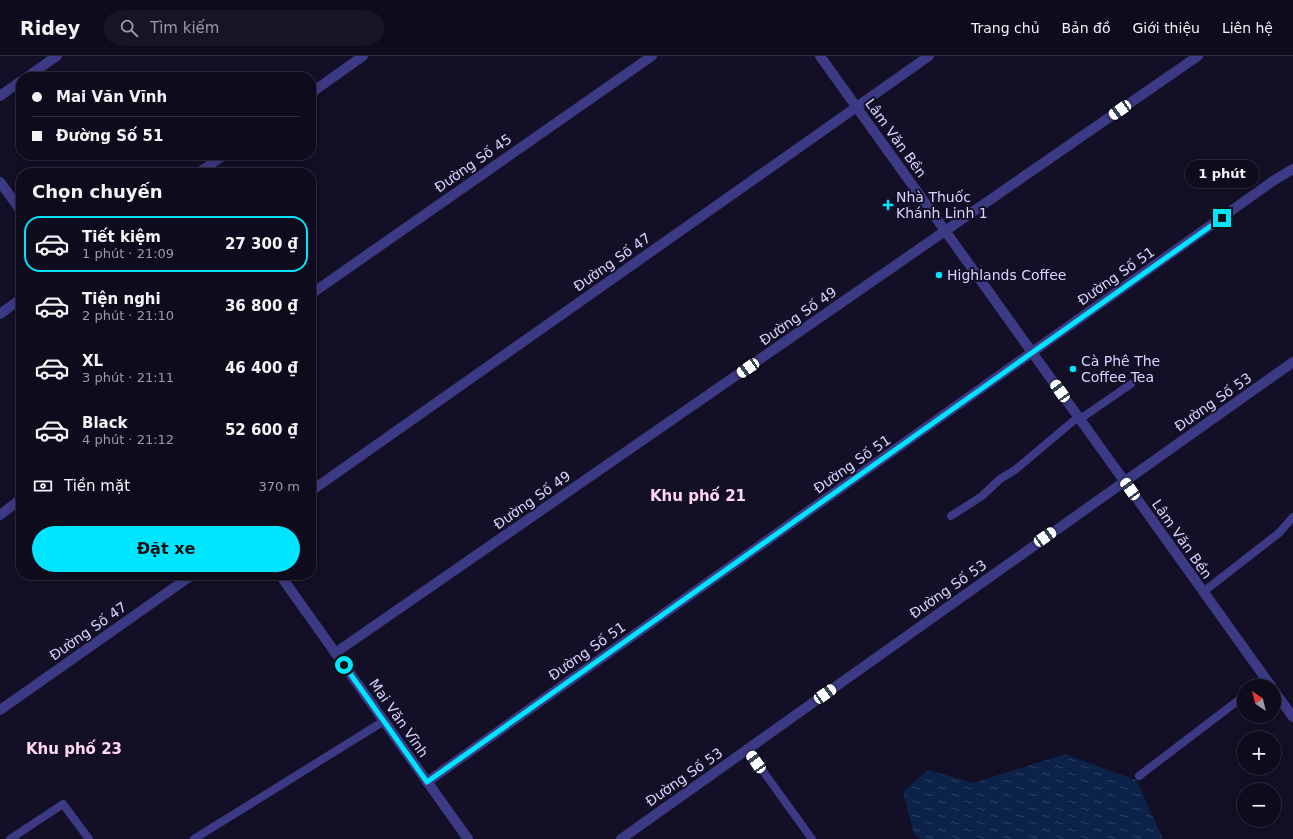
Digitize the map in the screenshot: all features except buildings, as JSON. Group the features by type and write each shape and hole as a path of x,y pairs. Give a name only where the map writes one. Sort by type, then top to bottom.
{"street":[{"path":"34,72 57,56"},
{"path":"316,89 363,56"},
{"name":"Đường Số 45","path":"316,291 652,56"},
{"name":"Lâm Văn Bền","path":"820,56 1203,592 1262,679"},
{"name":"Đường Số 47","path":"316,487 929,56"},
{"name":"Đường Số 49","path":"335,653 1198,56"},
{"path":"0,96 16,85"},
{"path":"205,168 217,160"},
{"name":"Đường Số 51","path":"427,782 1273,181 1293,169"},
{"path":"0,182 16,204"},
{"path":"0,314 16,303"},
{"name":"Đường Số 53","path":"620,839 1293,362"},
{"path":"0,515 16,503"},
{"name":"Đường Số 47","path":"0,710 185,580"},
{"name":"Mai Văn Vĩnh","path":"284,580 468,839"},
{"path":"1281,701 1293,717"}],"lane":[{"path":"951,516 982,496 1000,479 1015,470 1079,418 1131,384"},
{"path":"1203,592 1280,533 1293,517"},
{"path":"1139,776 1237,701"},
{"path":"194,839 384,722"},
{"path":"747,749 812,839"},
{"path":"10,839 63,804 89,839"}],"water":[{"path":"1065,754 1136,780 1163,839 922,839 914,834 903,792 928,770 973,783"}],"place":[{"name":"Nhà Thuốc Khánh Linh 1","path":"888,205"},
{"name":"Highlands Coffee","path":"939,275"},
{"name":"Cà Phê The Coffee Tea","path":"1073,369"}],"district":[{"name":"Khu phố 21","path":"698,496"},
{"name":"Khu phố 23","path":"74,749"}],"route":[{"path":"344,665 427,782 1222,218"}]}
